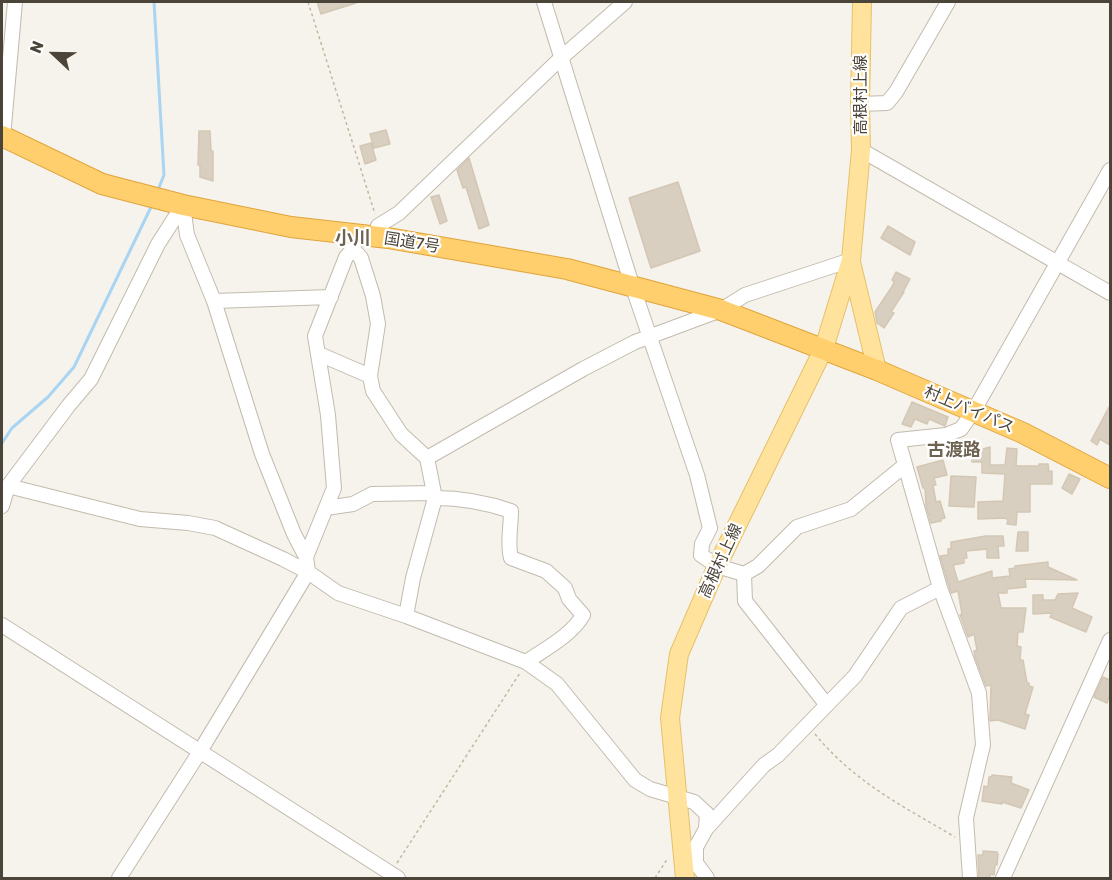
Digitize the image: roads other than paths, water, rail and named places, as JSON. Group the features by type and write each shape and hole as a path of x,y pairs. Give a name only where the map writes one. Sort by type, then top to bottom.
{"highway":[{"name":"国道7号","path":"2,136 102,184 183,205 354,242 377,232 567,269 721,310 824,348"},
{"name":"村上バイパス","path":"824,348 1023,434 1110,478"}],"main road":[{"name":"高根村上線","path":"685,879 670,718 679,654 717,566 824,348 851,260 861,150 862,2"},
{"name":"高根村上線","path":"851,260 877,370"}],"street":[{"path":"3,2 13,23"},
{"path":"2,136 15,2"},
{"path":"544,2 632,285 697,475 710,528 702,544 700,555 717,566 744,574 758,566 797,527 851,509 904,466"},
{"path":"377,232 561,58 625,2"},
{"path":"860,104 886,103 896,92 948,2"},
{"path":"861,150 1110,293"},
{"path":"970,879 966,818 983,745 979,693 940,588 898,440 946,435 961,429 974,412 1110,170"},
{"path":"119,879 199,753 308,572 306,557 294,534 262,454 213,301 187,235 183,205"},
{"path":"2,506 8,486 60,415 91,379 158,244 183,205"},
{"path":"306,557 334,488 328,415 315,336 354,242"},
{"path":"354,242 374,296 378,324 370,376 373,391 401,434 427,458 435,495 413,578 406,616"},
{"path":"427,458 584,369 649,336 721,310 745,295 851,260"},
{"path":"213,301 331,297"},
{"path":"319,354 370,376"},
{"path":"8,486 140,519 188,523 214,528 240,538 308,572 338,593 406,616 526,662 557,684 635,780 650,789 694,802 707,814 706,829"},
{"path":"326,508 352,504 372,494 435,495 488,503 511,511 512,528 508,547 511,558 546,571 565,588 569,599 583,615 578,623 526,662"},
{"path":"744,574 745,601 826,704"},
{"path":"706,879 696,863 696,847 706,829 764,765 778,755 855,676 901,608 940,588"},
{"path":"2,625 394,876"},
{"path":"1003,879 1110,640"}],"waterway":[{"path":"154,2 164,175 158,190"},
{"path":"2,443 12,428 48,397 74,367 152,205"}],"district":[{"name":"小川","path":"353,239"},
{"name":"古渡路","path":"954,451"}]}
